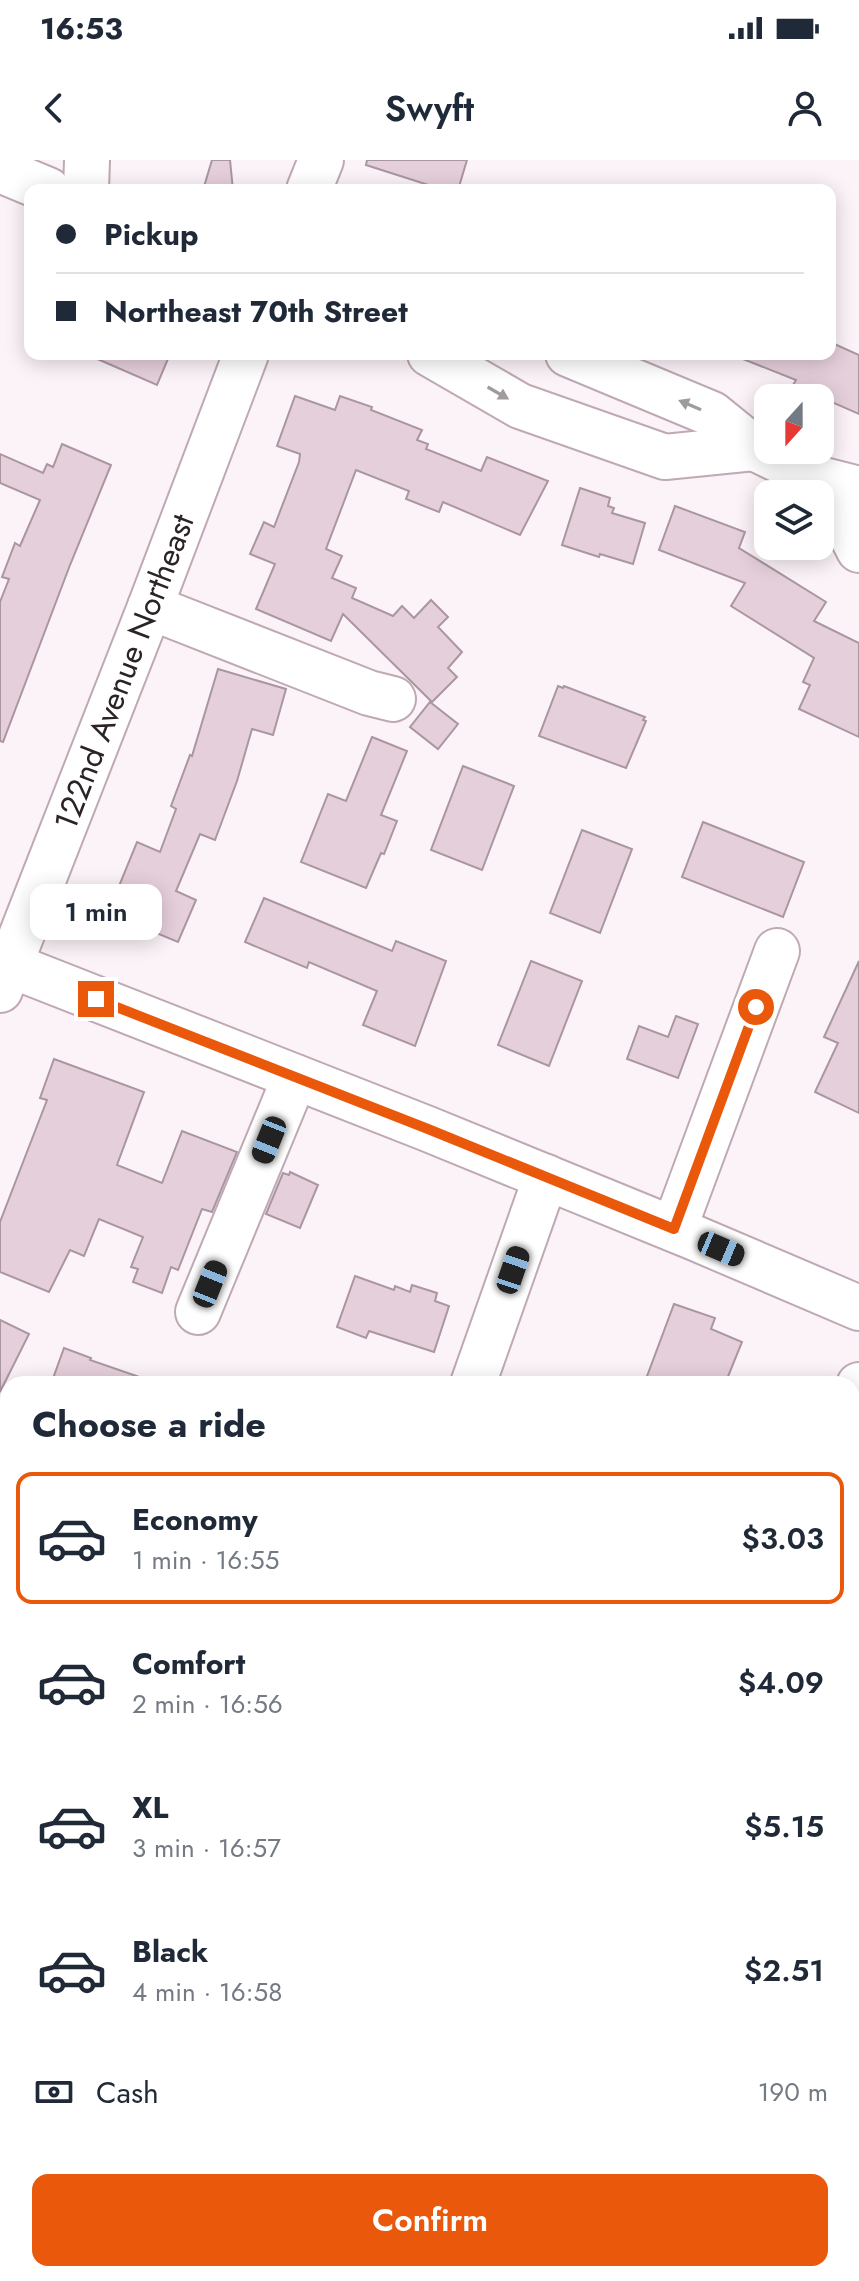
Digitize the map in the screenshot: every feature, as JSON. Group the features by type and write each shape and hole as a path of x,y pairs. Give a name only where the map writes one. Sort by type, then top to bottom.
{"street":[{"path":"86,184 87,160"},
{"path":"311,184 321,160"},
{"path":"0,170 34,184"},
{"name":"122nd Avenue Northeast","path":"4,972 150,607 244,360"},
{"path":"440,360 520,406 665,457 754,448"},
{"path":"582,360 712,414 754,448"},
{"path":"787,464 816,478 859,489"},
{"path":"816,478 840,513 859,550"},
{"path":"150,607 369,693 393,699"},
{"path":"674,1229 777,951"},
{"path":"4,972 295,1077 674,1229 859,1308"},
{"path":"198,1312 295,1077"},
{"path":"476,1376 546,1177"}],"building":[{"path":"212,160 230,160 232,184 205,184"},
{"path":"367,160 467,160 460,184 425,184 366,165"},
{"path":"836,345 859,355 859,414 834,403 834,384 794,384 796,380 746,360 836,360"},
{"path":"100,360 167,360 157,385"},
{"path":"295,396 335,410 340,396 422,430 417,440 428,444 426,449 481,471 487,457 548,481 520,535 443,502 439,512 406,499 409,491 356,470 326,549 342,556 332,578 356,588 352,598 393,616 402,606 414,618 431,600 448,617 438,627 462,652 448,668 457,677 432,702 343,614 331,641 256,609 275,564 250,554 264,522 274,527 299,462 300,454 277,446"},
{"path":"62,444 111,465 3,742 0,741 0,602 9,579 2,577 15,543 20,546 40,500 0,483 0,454 43,473 47,464 53,467"},
{"path":"580,488 610,498 608,506 614,508 612,513 645,523 633,564 562,545"},
{"path":"675,506 745,532 739,548 826,602 814,621 859,643 859,737 799,709 810,685 803,682 814,658 731,606 745,583 659,550"},
{"path":"218,669 286,689 273,735 252,729 215,840 200,834 176,891 196,900 178,942 108,913 137,842 160,852 176,809 171,806 192,756"},
{"path":"558,686 645,717 626,768 539,736"},
{"path":"430,702 458,724 438,749 410,727"},
{"path":"372,737 407,751 381,815 397,821 366,888 301,862 328,794 346,801"},
{"path":"463,766 514,786 482,870 431,850"},
{"path":"703,822 804,862 783,917 682,877"},
{"path":"582,830 632,849 600,933 550,913"},
{"path":"264,898 392,951 396,941 446,961 415,1046 363,1025 377,991 309,962 307,968 245,942"},
{"path":"531,961 582,981 549,1066 498,1045"},
{"path":"859,961 859,1113 815,1092 838,1043 824,1037"},
{"path":"676,1016 698,1024 678,1078 627,1059 639,1026 668,1037"},
{"path":"54,1059 144,1092 117,1165 162,1183 182,1131 237,1152 212,1212 202,1209 178,1270 171,1267 162,1293 133,1282 138,1269 131,1267 143,1237 99,1219 84,1256 70,1250 49,1292 0,1272 0,1222 47,1100 40,1098"},
{"path":"290,1172 318,1185 300,1228 266,1214 283,1173 289,1175"},
{"path":"355,1276 394,1290 395,1286 410,1292 412,1285 437,1293 435,1301 449,1306 434,1352 369,1331 366,1338 337,1327"},
{"path":"674,1304 715,1318 711,1329 742,1342 728,1376 647,1376"},
{"path":"0,1320 29,1334 8,1376 0,1376"},
{"path":"64,1348 136,1376 54,1376"}],"route":[{"path":"96,999 674,1229 756,1007"}]}
